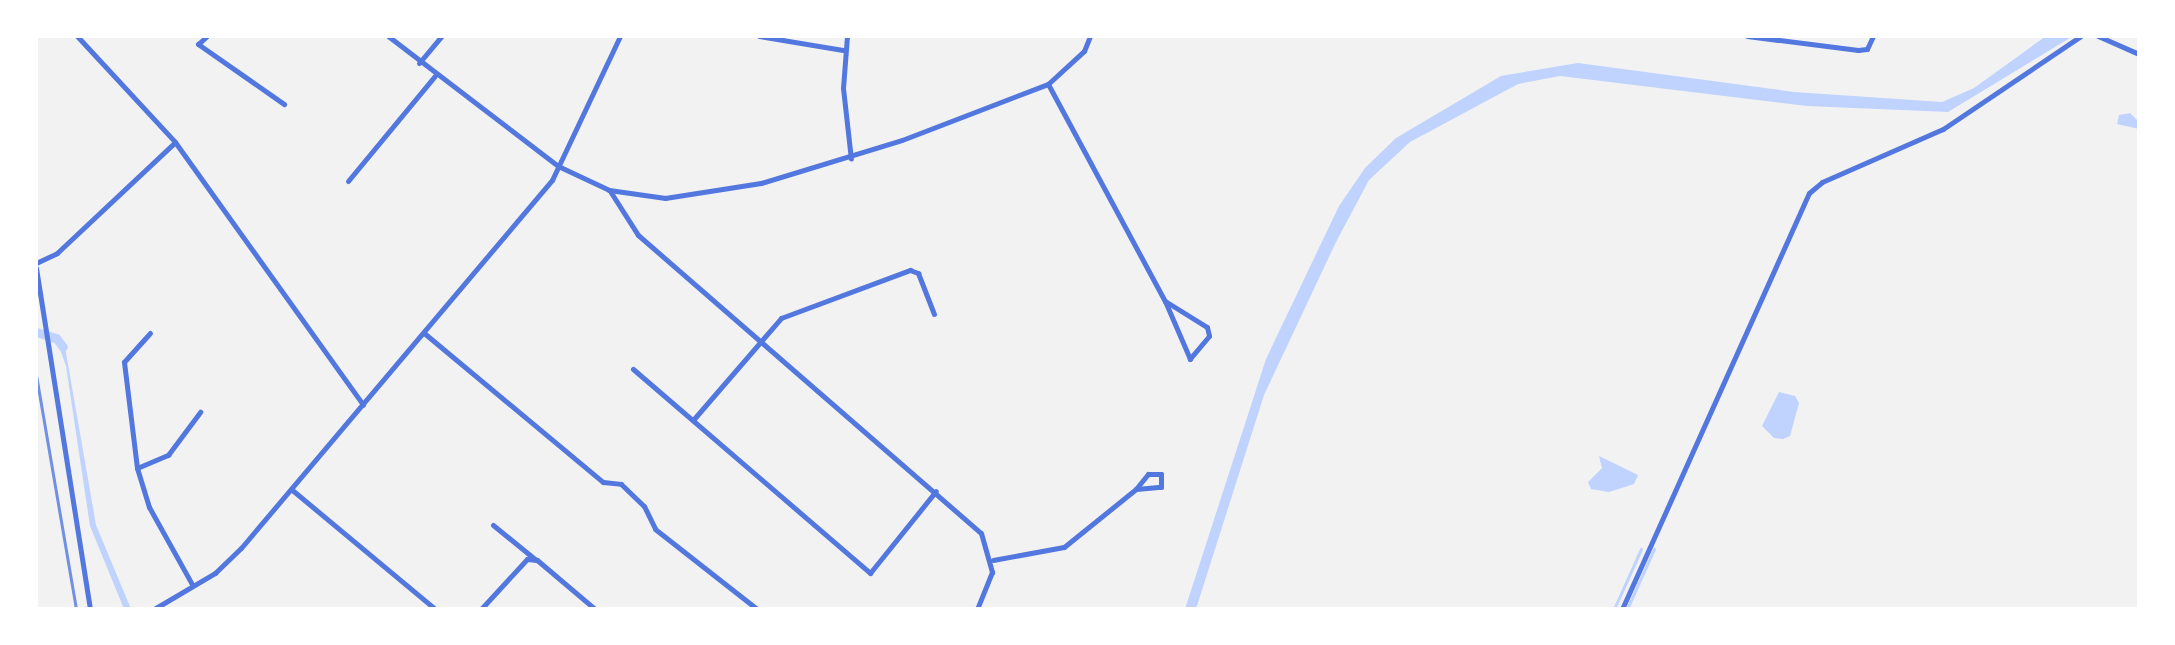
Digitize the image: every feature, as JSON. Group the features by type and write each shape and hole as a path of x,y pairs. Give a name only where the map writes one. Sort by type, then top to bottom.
{"street":[{"path":"77,36 175,142 363,405"},
{"path":"207,36 198,44 284,104"},
{"path":"388,36 435,76 558,166 609,190 665,198 701,195 851,159 1048,84 1084,51 1090,36"},
{"path":"419,63 442,36"},
{"path":"154,609 226,563 424,333 558,166 620,36"},
{"path":"759,36 843,50"},
{"path":"847,36 843,50 844,114 851,159"},
{"path":"1747,36 1858,50 1867,49 1873,36"},
{"path":"1622,609 1809,193 1822,182 1943,129 2081,36"},
{"path":"2098,36 2139,54"},
{"path":"348,181 435,76"},
{"path":"1048,84 1165,301 1178,340 1190,359 1209,336 1207,327 1165,301"},
{"path":"90,609 36,266 57,253 175,142"},
{"path":"609,190 625,222 981,533 992,560 990,584 977,609"},
{"path":"693,420 781,318 910,270 918,273 934,314"},
{"path":"150,333 124,362 137,468 149,507 193,586"},
{"path":"424,333 603,482 621,484 644,506 655,529 757,609"},
{"path":"633,369 870,573 936,491"},
{"path":"137,468 168,455 200,412"},
{"path":"992,560 1064,547 1136,489 1148,474 1161,474 1161,487 1136,489"},
{"path":"291,489 435,609"},
{"path":"493,525 595,609"},
{"path":"481,609 520,563 537,560"}],"water":[{"path":"2046,36 2073,36 1948,112 1807,106 1560,76 1518,84 1410,142 1369,180 1336,242 1264,395 1196,609 1185,609 1266,359 1339,206 1365,168 1396,138 1501,76 1578,63 1794,92 1942,102 1974,88"},
{"path":"2130,113 2139,122 2139,129 2117,124 2119,115"},
{"path":"55,335 65,347 96,525 131,609 124,609 90,526 66,366"},
{"path":"1779,392 1795,396 1799,403 1790,436 1783,439 1774,438 1762,426"},
{"path":"1599,456 1638,475 1634,484 1609,492 1591,489 1588,482 1602,468"}],"waterway":[{"path":"36,332 56,338 63,347"},
{"path":"1614,609 1641,549"},
{"path":"1627,609 1654,549"}],"railway":[{"path":"36,375 76,609"}]}
